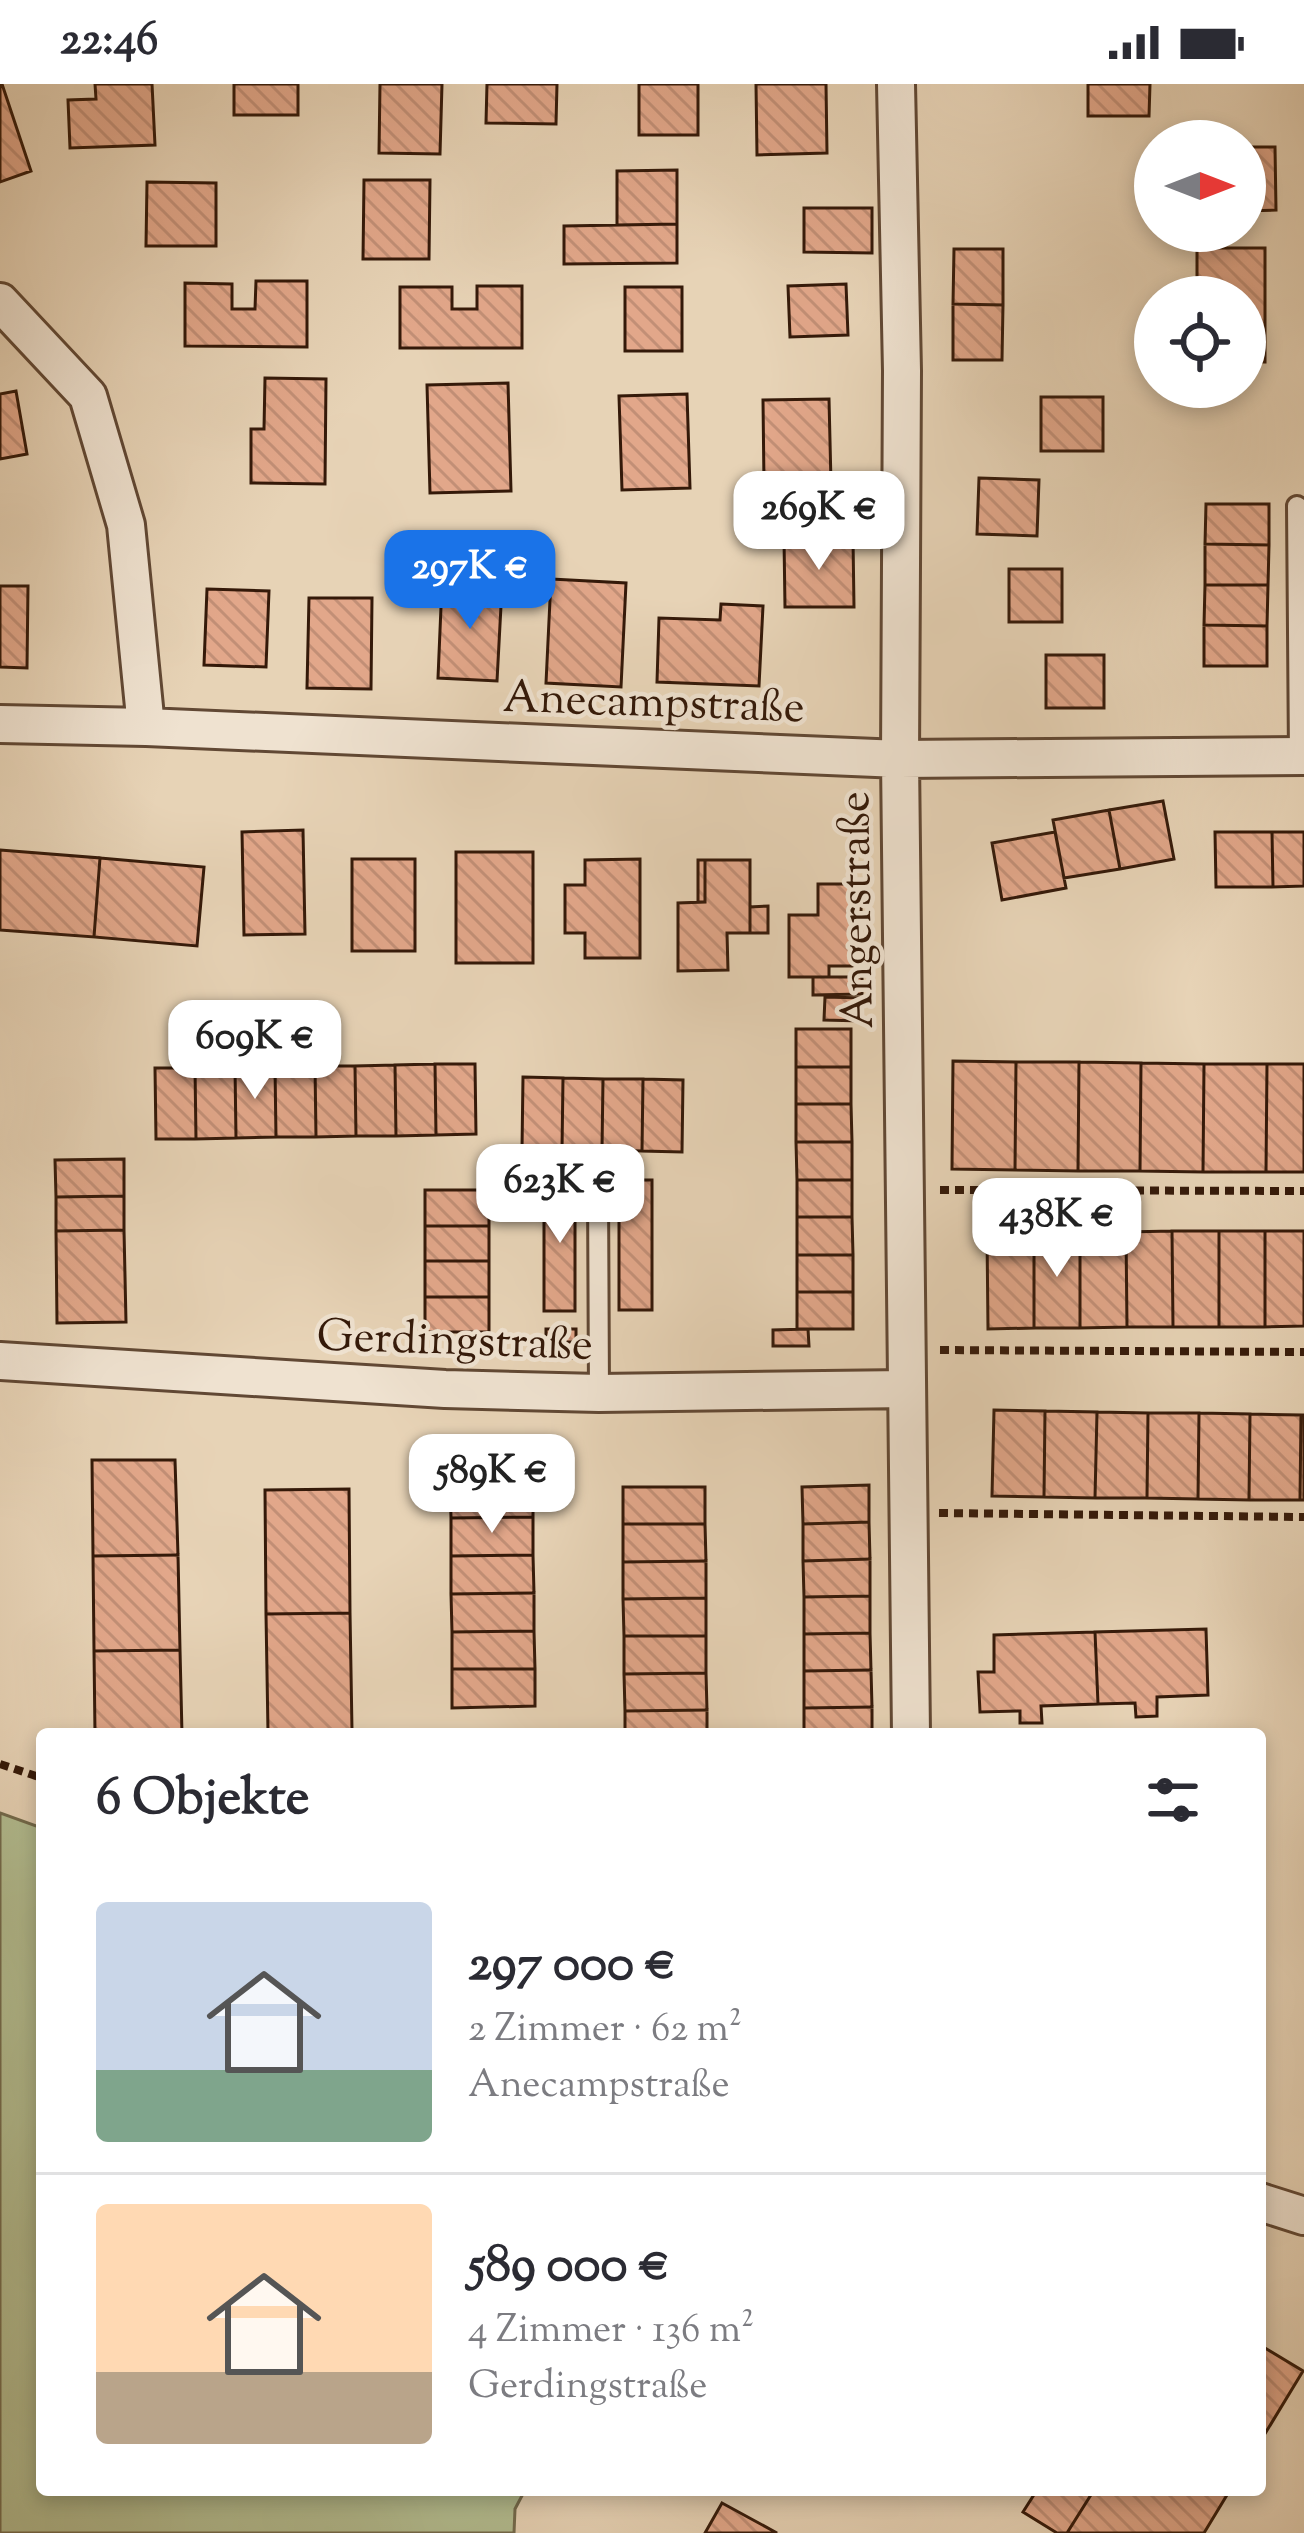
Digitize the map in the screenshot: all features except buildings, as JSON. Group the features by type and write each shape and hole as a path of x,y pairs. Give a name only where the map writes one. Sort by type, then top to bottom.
{"street":[{"name":"Angerstraße","path":"896,84 911,1728"},
{"path":"0,302 88,396 126,525 146,727"},
{"name":"Anecampstraße","path":"0,724 900,759 1302,756"},
{"name":"Gerdingstraße","path":"0,1361 446,1389 599,1393 906,1389"},
{"path":"1266,2204 1304,2216"}],"lane":[{"path":"1297,506 1302,756"},
{"path":"598,1187 599,1393"}],"path":[{"path":"905,1190 1304,1191"},
{"path":"905,1350 1304,1352"},
{"path":"908,1512 1304,1517"},
{"path":"0,1764 36,1776"}],"green space":[{"path":"0,1813 36,1826 36,2496 522,2496 515,2509 514,2533 0,2533"}]}
